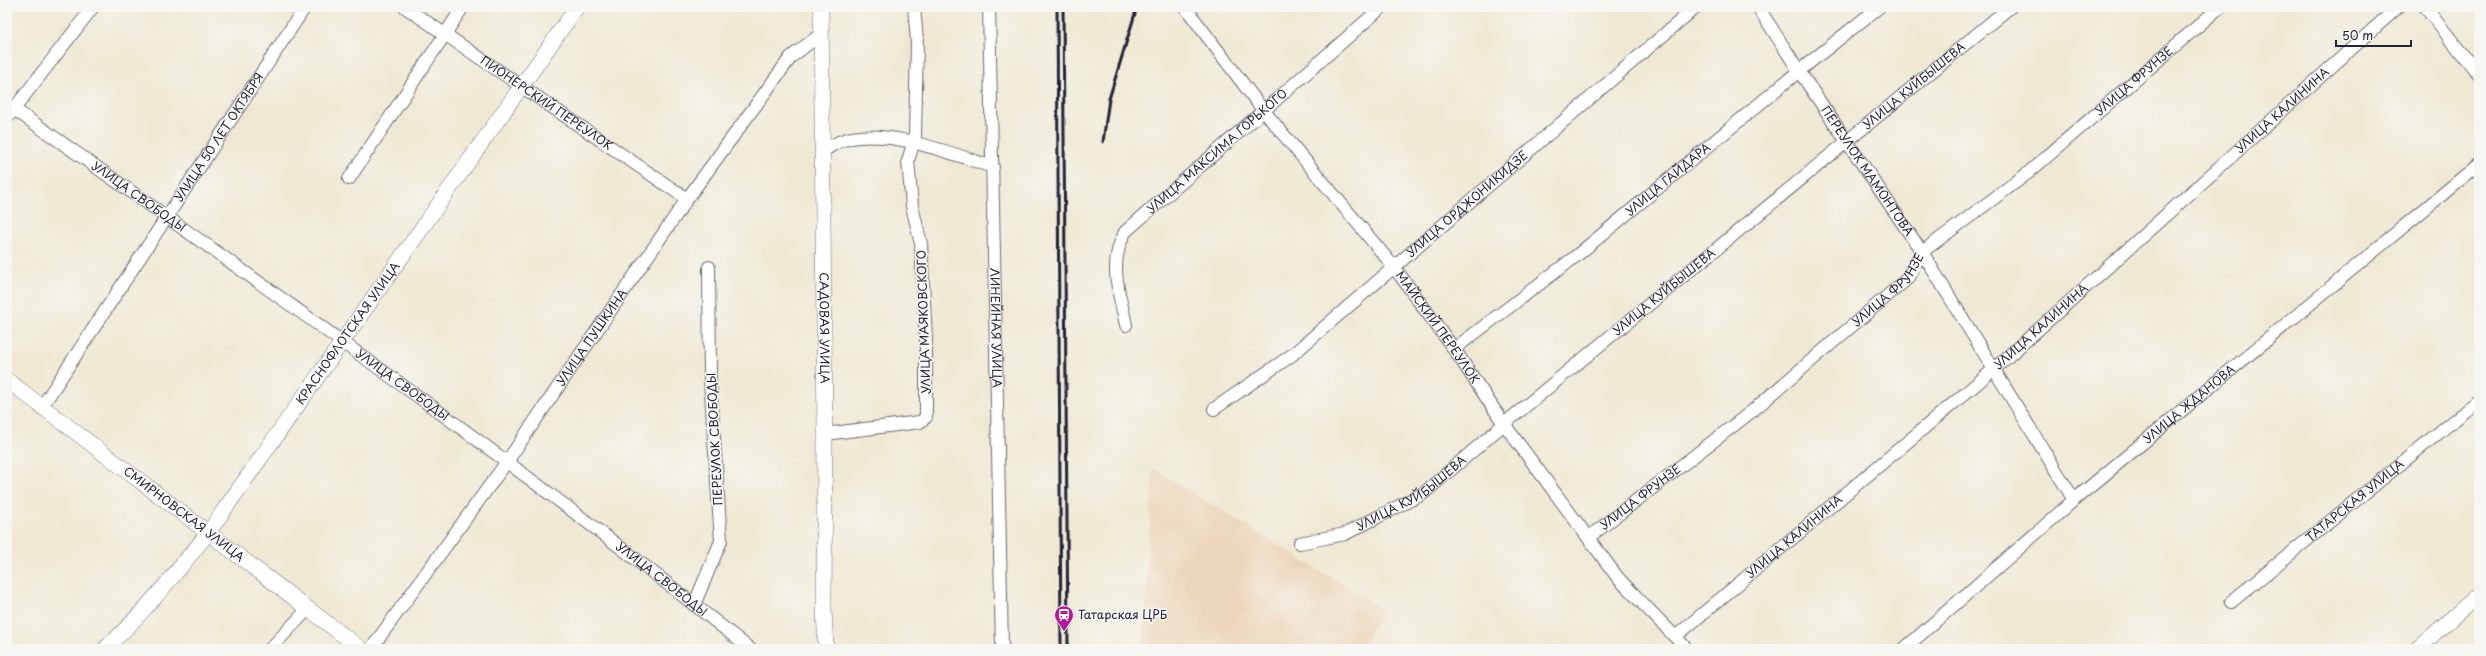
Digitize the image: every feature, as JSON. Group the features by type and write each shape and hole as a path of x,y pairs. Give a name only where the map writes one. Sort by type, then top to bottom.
{"street":[{"path":"9,110 93,7"},
{"name":"УЛИЦА 50 ЛЕТ ОКТЯБРЯ","path":"41,408 167,219 305,7"},
{"name":"ПИОНЕРСКИЙ ПЕРЕУЛОК","path":"405,7 687,199"},
{"path":"349,179 463,7"},
{"name":"КРАСНОФЛОТСКАЯ УЛИЦА","path":"104,649 132,624 170,582 208,533 577,7"},
{"name":"САДОВАЯ УЛИЦА","path":"821,7 825,434 824,610 826,649"},
{"name":"УЛИЦА МАЯКОВСКОГО","path":"825,434 920,422 926,417 926,339 922,244 912,206 908,161 915,137 917,40 914,7"},
{"name":"ЛИНЕЙНАЯ УЛИЦА","path":"989,7 1002,649"},
{"name":"МАЙСКИЙ ПЕРЕУЛОК","path":"1185,7 1263,110 1394,267 1454,349 1504,424 1618,578 1686,649"},
{"name":"УЛИЦА МАКСИМА ГОРЬКОГО","path":"1126,325 1114,270 1117,247 1125,232 1382,7"},
{"name":"УЛИЦА ОРДЖОНИКИДЗЕ","path":"1214,409 1292,354 1696,7"},
{"name":"ПЕРЕУЛОК МАМОНТОВА","path":"1758,7 1799,71 1849,142 1922,252 2074,500"},
{"name":"УЛИЦА ГАЙДАРА","path":"1454,349 1575,257 1799,71 1879,7"},
{"name":"УЛИЦА КУЙБЫШЕВА","path":"1300,543 1345,534 1424,493 1504,424 1849,142 2010,7"},
{"name":"УЛИЦА ФРУНЗЕ","path":"1589,537 1751,412 1907,279 1922,252 2028,172 2220,7"},
{"name":"УЛИЦА КАЛИНИНА","path":"1675,637 1993,370 2398,7"},
{"path":"2425,7 2479,75"},
{"name":"УЛИЦА ПУШКИНА","path":"371,649 506,463 687,199 792,57 821,34"},
{"name":"УЛИЦА СВОБОДЫ","path":"9,110 342,342 506,463 750,649"},
{"path":"822,151 843,140 862,137 913,144 993,167"},
{"name":"УЛИЦА ЖДАНОВА","path":"1904,649 2074,500 2479,164"},
{"name":"ПЕРЕУЛОК СВОБОДЫ","path":"694,605 706,581 721,541 710,379 709,267"},
{"name":"СМИРНОВСКАЯ УЛИЦА","path":"7,380 41,408 208,533 306,610 361,649"},
{"name":"ТАТАРСКАЯ УЛИЦА","path":"2231,602 2479,400"},
{"path":"2417,649 2479,594"},
{"path":"270,649 306,610"}],"shaded area":[{"path":"1153,468 1384,610 1359,649 1143,649"}],"railway":[{"path":"1057,7 1061,649"},
{"path":"1063,7 1068,649"},
{"path":"1103,142 1109,99 1137,7"}],"place":[{"name":"Татарская ЦРБ","path":"1064,632"}]}
